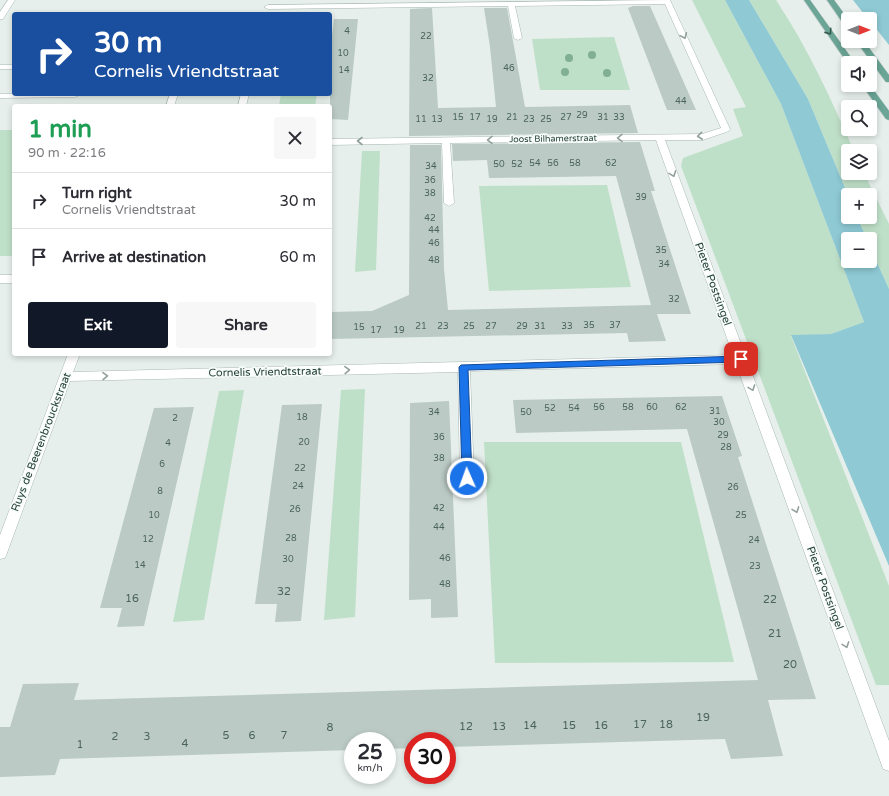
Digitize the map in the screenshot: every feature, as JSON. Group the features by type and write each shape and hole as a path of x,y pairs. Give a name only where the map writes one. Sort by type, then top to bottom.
{"main road":[{"path":"807,0 846,56"},
{"path":"830,0 841,15"},
{"path":"865,48 889,80"},
{"path":"871,92 889,117"}],"street":[{"path":"0,17 12,0"},
{"path":"268,7 668,1 726,129 703,137 659,137"},
{"path":"510,4 518,38"},
{"path":"0,67 12,67"},
{"path":"0,96 12,96"},
{"name":"Joost Bilhamerstraat","path":"332,142 659,137"},
{"name":"Pieter Postsingel","path":"659,137 889,763"},
{"path":"446,141 449,203"},
{"path":"0,279 12,279"},
{"name":"Ruys de Beerenbrouckstraat","path":"0,553 73,356"},
{"name":"Cornelis Vriendtstraat","path":"66,376 741,359"},
{"path":"464,367 467,478"}],"green space":[{"path":"692,0 725,0 781,104 841,262 841,268 843,268 864,322 831,334 791,336 889,586 889,685 876,685 681,166 683,158 743,136 733,109 746,107"},
{"path":"749,0 776,0 809,55 841,122 841,136 847,136 851,144 841,144 841,178 808,99"},
{"path":"614,37 630,90 540,90 532,39"},
{"path":"281,96 317,96 315,104 279,104"},
{"path":"0,130 12,130 12,256 0,256"},
{"path":"362,151 380,151 376,270 355,272"},
{"path":"842,180 867,180 871,188 845,188"},
{"path":"607,185 631,287 489,291 479,186"},
{"path":"877,200 889,224 889,289 877,262 877,232 864,232 860,224 877,224"},
{"path":"365,389 355,617 324,620 341,390"},
{"path":"244,390 204,620 173,622 219,391"},
{"path":"484,442 681,442 734,662 495,663"}],"water":[{"path":"725,0 749,0 808,99 845,188 841,188 841,224 860,224 864,232 841,232 841,262 781,104"},
{"path":"853,0 889,0 889,45 877,30 877,12 862,12"},
{"path":"877,262 889,289 889,566 791,335 831,334 864,322 843,268 877,268"}],"building":[{"path":"633,6 650,6 696,110 667,110 628,8"},
{"path":"432,8 438,108 496,107 490,47 484,8 507,8 525,107 630,105 638,133 409,136 410,9"},
{"path":"334,19 358,19 348,120 332,119 332,104 330,104 330,96 332,96 332,35"},
{"path":"640,142 655,191 651,191 691,314 657,314 666,341 629,342 627,333 332,339 332,312 372,311 409,295 410,145 441,145 444,269 448,310 651,305 616,176 489,178 487,160 453,161 452,144"},
{"path":"722,396 742,456 738,457 816,699 768,700 783,756 731,759 725,739 456,747 456,732 404,732 404,748 396,749 396,732 344,732 344,750 60,759 55,775 0,777 0,727 10,727 23,684 79,683 74,700 758,680 687,429 516,433 513,400"},
{"path":"449,401 458,617 431,618 431,599 409,600 410,403"},
{"path":"322,404 301,621 275,622 277,604 255,604 282,405"},
{"path":"194,407 144,626 117,627 122,608 100,608 154,408"}],"route":[{"path":"467,478 464,367 741,359"}]}
